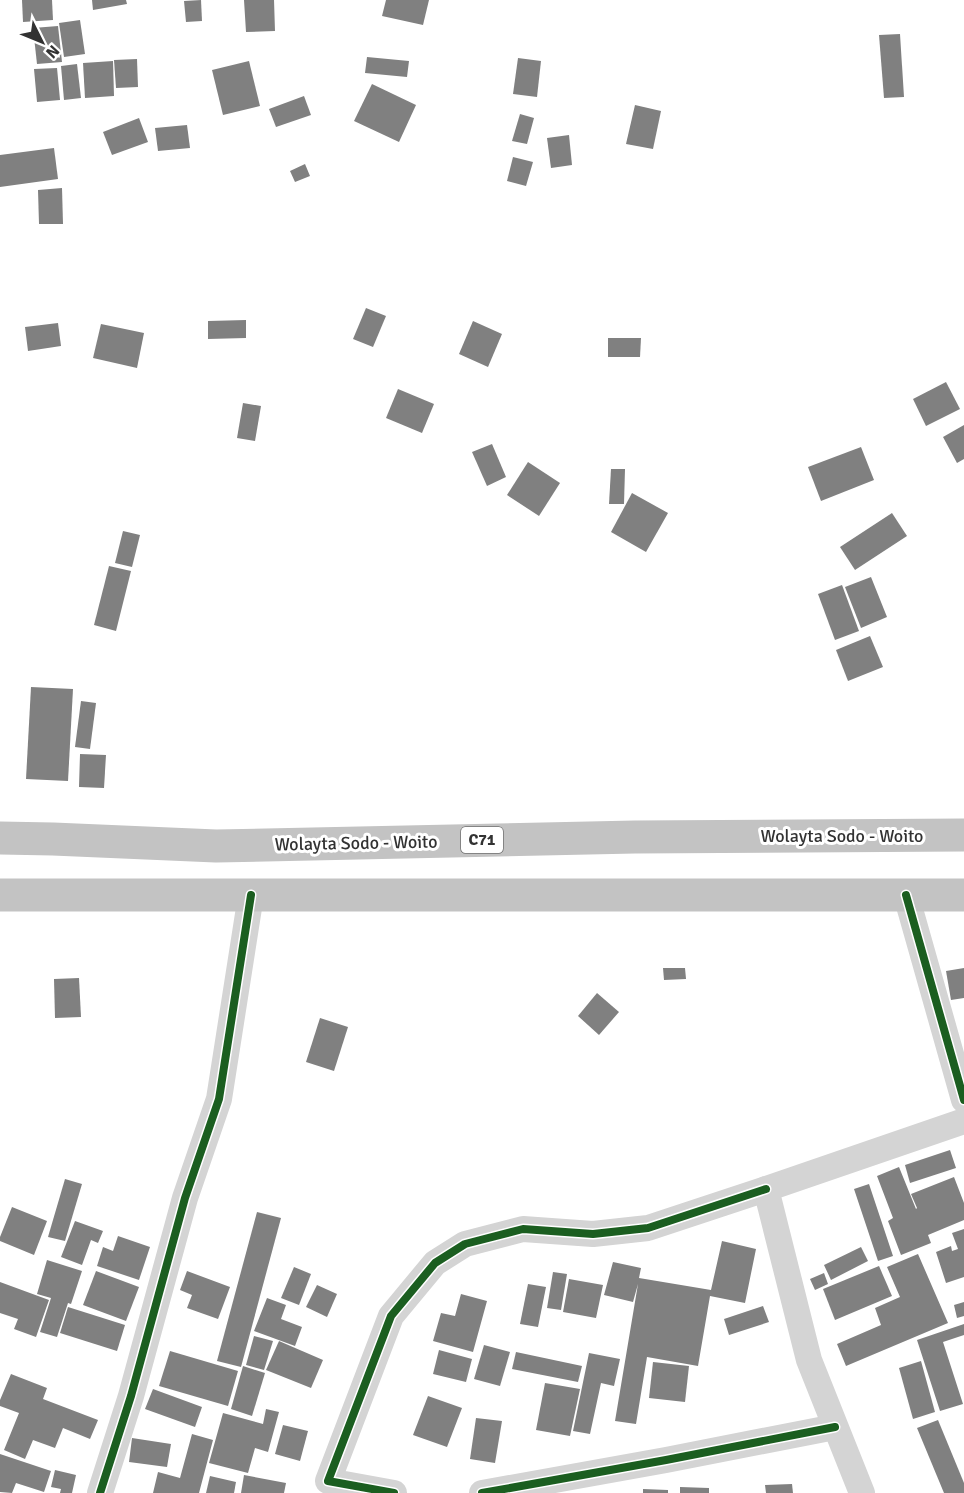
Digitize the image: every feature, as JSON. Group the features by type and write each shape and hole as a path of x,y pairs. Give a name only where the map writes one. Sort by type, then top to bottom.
{"highway":[{"name":"Wolayta Sodo - Woito","path":"0,838 216,846 635,837 964,835"},
{"path":"0,895 964,895"}],"street":[{"path":"100,1493 131,1396 185,1198 219,1099 252,895"},
{"path":"906,895 964,1100"},
{"path":"394,1493 324,1487 391,1316 435,1263 465,1244 523,1229 593,1234 648,1228 964,1121"},
{"path":"766,1189 809,1360 862,1493"},
{"path":"482,1493 835,1427"}],"building":[{"path":"22,0 52,0 53,20 23,22"},
{"path":"92,0 126,0 127,4 93,10"},
{"path":"201,0 202,21 186,22 184,1"},
{"path":"244,0 274,0 275,31 246,32"},
{"path":"386,0 429,0 423,25 382,16"},
{"path":"80,20 85,54 64,57 59,23"},
{"path":"58,26 62,62 37,64 33,28"},
{"path":"900,34 904,97 884,98 879,35"},
{"path":"367,57 409,61 407,77 365,73"},
{"path":"518,58 541,61 537,97 513,94"},
{"path":"137,59 138,87 116,88 114,60"},
{"path":"113,61 114,96 85,98 83,63"},
{"path":"249,61 260,106 223,115 212,70"},
{"path":"77,64 81,98 64,100 61,66"},
{"path":"57,68 60,100 37,102 34,69"},
{"path":"372,84 416,105 399,142 354,121"},
{"path":"304,96 311,115 276,127 269,109"},
{"path":"635,105 661,111 653,149 626,144"},
{"path":"520,114 534,118 527,144 512,141"},
{"path":"139,118 148,142 112,155 103,132"},
{"path":"187,125 190,148 158,151 155,128"},
{"path":"569,135 572,165 551,168 547,138"},
{"path":"54,148 58,179 0,187 0,155"},
{"path":"513,157 533,162 526,186 507,181"},
{"path":"305,164 310,176 295,182 290,171"},
{"path":"62,188 63,224 39,224 38,190"},
{"path":"366,308 386,316 373,347 353,339"},
{"path":"246,320 246,338 208,339 208,321"},
{"path":"473,321 502,334 488,367 459,354"},
{"path":"58,323 61,346 28,351 25,327"},
{"path":"101,324 144,333 137,368 93,358"},
{"path":"608,338 641,338 640,357 608,357"},
{"path":"946,382 960,409 926,426 913,399"},
{"path":"398,389 434,404 422,433 386,418"},
{"path":"243,403 261,406 255,441 237,438"},
{"path":"964,425 964,459 957,463 943,437"},
{"path":"492,444 506,477 487,486 472,452"},
{"path":"861,447 874,480 821,501 808,467"},
{"path":"528,462 560,483 539,516 507,495"},
{"path":"611,469 625,469 624,504 609,504"},
{"path":"632,493 668,513 646,552 611,532"},
{"path":"892,513 907,536 855,570 840,547"},
{"path":"123,531 140,535 132,567 115,563"},
{"path":"109,566 131,571 116,631 94,625"},
{"path":"871,577 887,617 861,628 845,587"},
{"path":"842,585 859,631 835,640 818,594"},
{"path":"870,636 883,667 848,681 836,650"},
{"path":"31,687 73,689 68,781 26,779"},
{"path":"81,701 96,703 90,749 75,747"},
{"path":"80,754 106,755 104,788 79,787"},
{"path":"663,968 685,968 686,979 664,980"},
{"path":"964,968 964,998 951,1000 946,971"},
{"path":"79,978 81,1017 55,1018 54,979"},
{"path":"597,993 619,1012 599,1035 578,1016"},
{"path":"320,1018 348,1027 334,1071 306,1062"},
{"path":"950,1150 956,1168 910,1183 905,1165"},
{"path":"899,1167 916,1209 911,1194 954,1177 964,1203 964,1220 928,1235 931,1243 901,1255 888,1221 893,1218 877,1176"},
{"path":"65,1179 82,1184 65,1241 48,1237"},
{"path":"869,1184 893,1256 878,1261 854,1189"},
{"path":"12,1207 47,1221 34,1255 0,1241"},
{"path":"257,1212 281,1218 241,1367 217,1361"},
{"path":"75,1221 103,1231 98,1243 91,1240 82,1265 61,1257"},
{"path":"964,1229 964,1277 946,1283 936,1252 951,1246 952,1251 958,1249 952,1233"},
{"path":"118,1236 150,1247 139,1280 97,1266 103,1247 113,1251"},
{"path":"722,1241 756,1249 745,1303 710,1296 698,1366 647,1357 636,1424 615,1421 638,1284 633,1302 604,1295 613,1262 641,1268 639,1278 711,1290"},
{"path":"861,1247 868,1261 831,1280 824,1265"},
{"path":"918,1254 948,1323 846,1366 837,1344 881,1325 875,1308 900,1297 887,1267"},
{"path":"47,1260 82,1271 57,1337 40,1332 51,1298 37,1294"},
{"path":"879,1266 892,1296 835,1320 823,1289"},
{"path":"294,1267 311,1274 299,1305 281,1298"},
{"path":"96,1271 139,1287 126,1321 83,1305"},
{"path":"187,1271 230,1287 218,1319 187,1308 192,1295 180,1290"},
{"path":"553,1272 567,1274 561,1310 547,1308"},
{"path":"824,1273 828,1284 815,1290 810,1279"},
{"path":"569,1279 603,1285 596,1318 563,1312"},
{"path":"0,1282 49,1300 36,1337 14,1329 18,1319 0,1313"},
{"path":"528,1284 546,1287 538,1327 520,1324"},
{"path":"317,1285 337,1294 327,1317 306,1307"},
{"path":"461,1294 487,1301 473,1352 433,1341 441,1313 455,1316"},
{"path":"267,1298 286,1305 281,1319 302,1327 295,1346 254,1331"},
{"path":"964,1302 964,1316 957,1318 954,1305"},
{"path":"763,1306 769,1322 729,1335 724,1319"},
{"path":"68,1307 125,1325 117,1351 60,1333"},
{"path":"964,1324 964,1335 943,1342 963,1404 940,1411 917,1340"},
{"path":"254,1336 273,1341 264,1370 246,1365"},
{"path":"279,1341 323,1360 311,1388 266,1370"},
{"path":"484,1345 510,1352 500,1386 474,1379"},
{"path":"439,1350 472,1359 466,1382 433,1374"},
{"path":"170,1351 238,1371 228,1406 159,1386"},
{"path":"516,1352 582,1366 578,1382 512,1369"},
{"path":"589,1353 620,1359 614,1386 601,1383 590,1434 573,1431"},
{"path":"921,1361 935,1412 913,1419 899,1368"},
{"path":"653,1362 689,1366 685,1402 649,1398"},
{"path":"243,1366 265,1373 252,1416 231,1409"},
{"path":"11,1374 47,1388 43,1399 98,1420 90,1439 63,1428 55,1448 33,1440 25,1459 4,1450 19,1413 0,1406 0,1400"},
{"path":"545,1383 580,1389 570,1436 536,1430"},
{"path":"153,1389 202,1407 195,1427 145,1409"},
{"path":"428,1396 462,1408 447,1447 413,1435"},
{"path":"266,1409 279,1412 268,1452 255,1448 248,1473 209,1463 223,1413 263,1424"},
{"path":"476,1418 502,1421 495,1463 470,1459"},
{"path":"938,1420 964,1483 964,1493 944,1493 917,1428"},
{"path":"283,1425 308,1431 300,1461 275,1454"},
{"path":"192,1434 213,1440 199,1493 153,1493 158,1472 180,1478"},
{"path":"132,1438 171,1444 167,1467 129,1462"},
{"path":"0,1454 51,1471 44,1492 16,1483 12,1493 0,1492"},
{"path":"55,1470 76,1475 72,1493 60,1493 61,1489 51,1487"},
{"path":"244,1475 286,1483 284,1493 241,1493"},
{"path":"210,1476 236,1482 234,1493 206,1493"},
{"path":"792,1484 793,1493 766,1493 765,1485"},
{"path":"680,1487 709,1488 709,1493 680,1493"},
{"path":"643,1489 668,1490 668,1493 643,1493"}],"cycle path":[{"path":"100,1493 131,1396 185,1198 219,1099 251,895"},
{"path":"906,895 964,1100"},
{"path":"394,1493 328,1481 391,1316 435,1263 465,1244 523,1229 593,1234 648,1228 766,1189"},
{"path":"482,1493 835,1427"}]}
